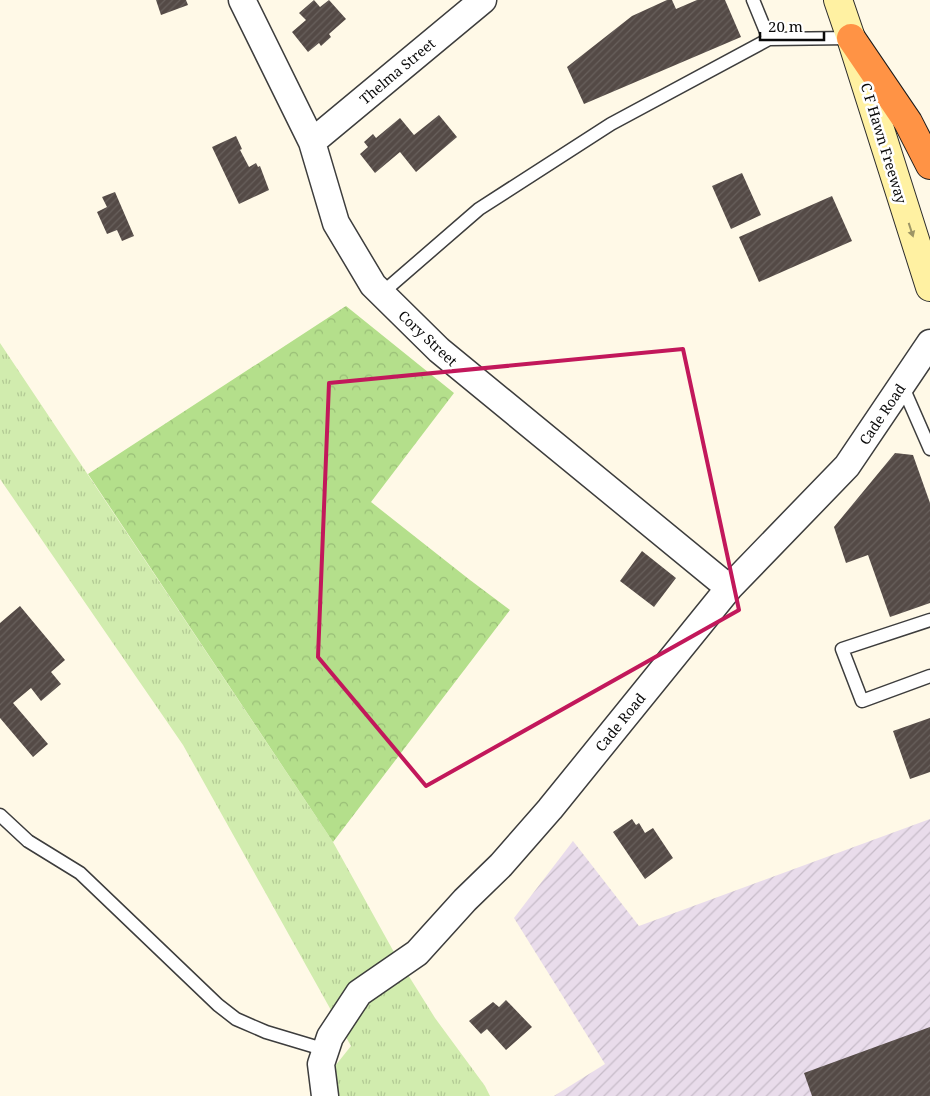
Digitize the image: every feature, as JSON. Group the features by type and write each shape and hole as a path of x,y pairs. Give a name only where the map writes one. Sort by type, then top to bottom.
{"highway":[{"path":"851,38 908,122 930,164"}],"main road":[{"name":"C F Hawn Freeway","path":"838,0 930,287"}],"street":[{"name":"Cory Street","path":"242,0 312,142 336,223 373,285 439,350 729,588"},
{"name":"Thelma Street","path":"312,142 483,0"},
{"name":"Cade Road","path":"325,1096 321,1064 330,1037 359,993 417,953 465,900 501,865 550,809 729,588 847,466 930,343"}],"lane":[{"path":"753,0 769,39"},
{"path":"382,293 479,209 611,124 769,39 851,38"},
{"path":"902,385 930,449"},
{"path":"930,620 842,649 862,701 930,676"},
{"path":"0,815 28,841 80,873 218,1005 236,1019 266,1032 326,1050"}],"highlighted area":[{"path":"683,349 739,610 426,786 318,657 329,383"}],"shaded area":[{"path":"930,819 930,1096 554,1096 605,1064 514,918 573,841 639,926"}],"green space":[{"path":"346,306 454,393 371,502 510,610 333,842 88,474"},
{"path":"0,343 333,842 395,954 435,1018 485,1086 490,1096 311,1096 351,1046 183,745 0,479"}],"building":[{"path":"156,0 186,0 188,5 161,15"},
{"path":"314,0 320,7 329,0 346,19 329,34 331,37 321,46 319,43 308,52 292,32 306,20 299,13"},
{"path":"667,0 672,0 676,9 697,0 725,0 741,37 584,104 567,67 632,16"},
{"path":"439,115 457,137 416,172 400,152 375,173 360,154 368,147 364,142 373,134 376,138 400,118 414,135"},
{"path":"236,136 242,149 240,150 249,167 256,163 258,167 260,166 269,190 239,204 212,147"},
{"path":"742,173 761,215 731,229 712,186"},
{"path":"115,192 134,236 122,241 117,230 107,234 97,212 107,207 102,197"},
{"path":"832,196 852,241 759,282 739,237"},
{"path":"895,453 913,455 930,503 930,603 890,617 868,555 846,563 834,527"},
{"path":"642,551 676,578 654,607 620,581"},
{"path":"20,606 65,660 51,672 61,684 41,701 31,688 13,703 48,744 33,757 0,718 0,623"},
{"path":"930,718 930,772 910,779 893,731"},
{"path":"632,819 636,825 639,823 645,833 653,828 673,858 645,879 613,832"},
{"path":"506,1000 532,1027 506,1050 487,1029 481,1034 469,1021 493,1002 499,1007"},
{"path":"930,1027 930,1096 812,1096 804,1073"}]}
